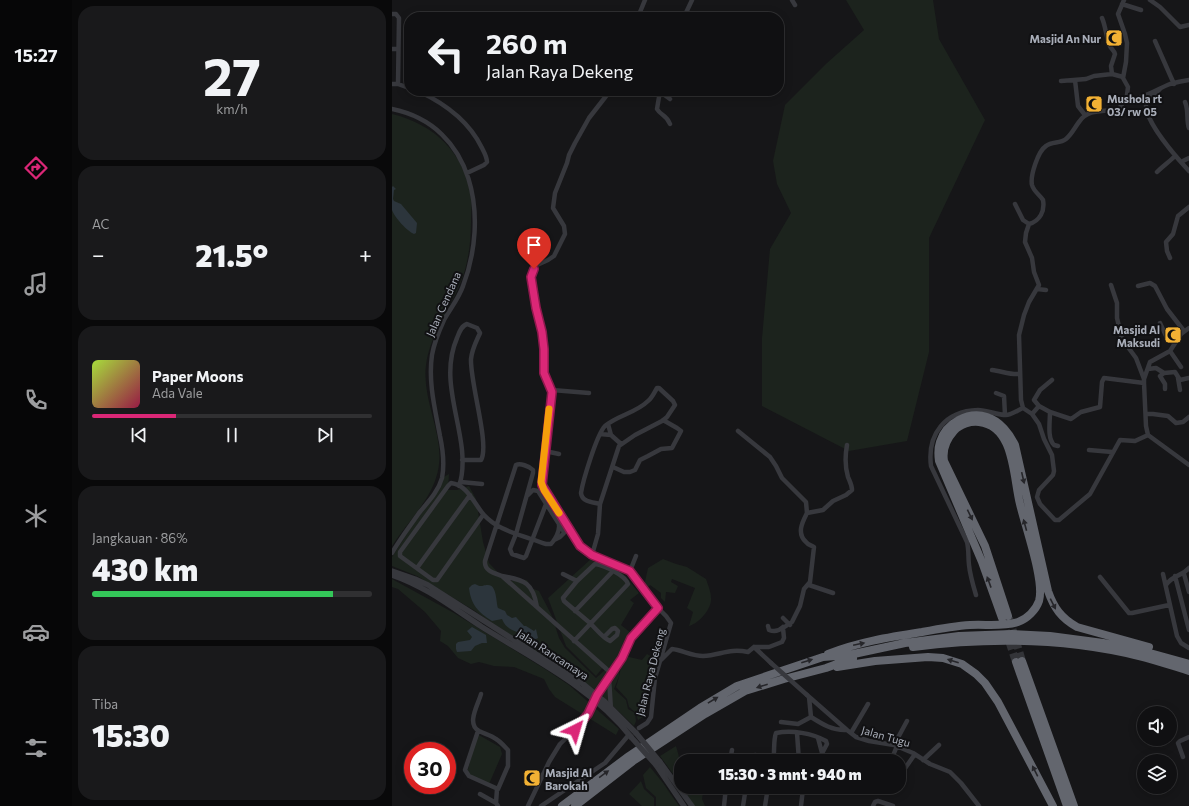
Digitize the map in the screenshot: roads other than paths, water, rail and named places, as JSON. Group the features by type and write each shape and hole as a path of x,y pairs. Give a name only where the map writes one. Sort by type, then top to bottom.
{"highway":[{"path":"575,806 672,731 737,686 823,657 847,646 900,635 970,625 1000,625 1021,620 1030,615 1038,602 1040,592 1037,570 1019,502 1011,457 1006,442 1000,433 990,424 972,422 956,428 946,443 943,453 944,461 984,546 1005,617 938,461 938,448 944,433 949,426 963,418 972,416 987,417 995,421 1010,435 1015,445 1048,591 1059,614 1069,623 1081,629 1173,654 1189,660"},
{"path":"823,657 849,655 904,646 972,638 1030,635 1097,642 1139,650 1189,664"},
{"path":"972,638 1069,645 1139,656 1189,671"},
{"path":"826,668 850,658 904,646"},
{"path":"682,724 706,714 745,692 784,679 826,668 904,658 943,658 962,664 976,674 985,683 998,702 1053,806"},
{"path":"1067,806 1019,662 1074,806"},
{"path":"562,806 629,756 672,731"}],"street":[{"path":"640,12 645,0"},
{"path":"686,12 692,0"},
{"path":"1153,1 1180,27 1189,25"},
{"path":"1141,10 1123,2 1118,14 1125,34 1127,47 1123,77 1128,89 1127,96 1119,109 1094,112 1085,115 1066,139 1061,142 1048,144 1039,154 1032,184 1043,200 1043,210 1038,219 1029,224 1025,242 1032,258 1034,272 1039,285 1029,302 1019,335 1021,371 1019,374 1023,408 1032,414 1039,424 1052,455 1053,475 1038,491 1038,500 1043,508 1055,520 1059,520 1090,494 1120,440 1136,441 1148,435"},
{"path":"392,14 396,14 399,18 398,84"},
{"path":"1102,18 1110,47 1113,49 1115,54 1112,74"},
{"path":"1155,41 1174,84"},
{"path":"392,49 398,49"},
{"path":"1061,82 1112,74 1123,77"},
{"path":"1075,80 1078,106 1085,115"},
{"path":"1127,96 1130,99 1134,99 1180,81 1189,80"},
{"path":"392,84 404,86"},
{"path":"1160,89 1157,94 1148,101 1146,107 1160,137 1189,171"},
{"path":"428,96 438,101 457,115 474,135 480,145 487,162 467,173"},
{"path":"606,96 589,118 575,143 555,193 553,208 564,226 565,234 554,256 537,265 531,275 536,308 542,332 544,373 552,390 542,485 578,544 584,550 592,555 630,571 636,556"},
{"path":"659,96 657,109 667,117 670,124"},
{"path":"666,96 670,99"},
{"path":"1185,102 1188,114 1187,124 1189,128"},
{"name":"Jalan Cendana","path":"392,109 421,119 451,144 467,173 474,196 475,209 473,247 463,287 441,327 434,347 431,365 431,389 444,455 442,477 433,495 392,553"},
{"path":"1157,172 1176,156"},
{"path":"1181,162 1189,158"},
{"path":"1015,204 1023,220 1029,224"},
{"path":"1170,258 1166,242 1173,234 1177,218 1188,208"},
{"path":"1138,286 1150,283 1156,286 1168,309 1184,331"},
{"path":"1111,285 1117,303 1117,318 1122,339 1136,358 1144,381 1146,426 1148,435 1189,465"},
{"path":"1037,289 1046,290"},
{"path":"1160,323 1167,338 1175,343"},
{"path":"462,460 481,460 483,457 484,444 471,363 473,350 480,333 477,328 468,324 463,327 456,340 450,370 450,385 461,442 462,460 460,484 484,515 496,525 516,534 551,544 559,528 559,524 537,491 533,490 528,495"},
{"path":"1144,381 1150,362 1170,351 1179,336 1189,328"},
{"path":"1170,351 1181,367"},
{"path":"1148,369 1156,368 1164,373 1175,372 1178,378 1180,390"},
{"path":"992,370 1019,374"},
{"path":"1164,373 1160,376 1164,382 1165,389"},
{"path":"1052,380 1037,393 1034,400 1039,406 1050,412 1071,419 1081,412 1100,407 1102,380 1104,378 1144,381"},
{"path":"1178,378 1182,380 1189,378"},
{"path":"592,555 598,534 600,504 621,444 667,417 675,404 663,390 658,388 646,403 603,428 590,460 581,493 581,497 584,500 600,504"},
{"path":"552,390 589,393"},
{"path":"996,392 1004,396 1005,415"},
{"path":"1032,414 1039,406"},
{"path":"976,596 972,584 967,542 935,476 929,455 936,432 940,426 952,417 968,411 980,410 1005,415 1023,408"},
{"path":"1050,412 1050,434 1052,443 1058,446"},
{"path":"1146,414 1168,416 1176,423 1184,422 1189,418"},
{"path":"613,467 624,472 630,472 635,470 639,462 648,456 661,449 672,448 680,435 681,430 663,420"},
{"path":"608,424 611,435 621,444"},
{"path":"738,431 770,457 782,478 806,502 807,513 801,524 801,530 804,541 814,547 809,585 804,590 800,606 792,622 790,625 783,627 780,630 769,630 768,626"},
{"path":"600,434 611,435"},
{"path":"807,513 823,510 833,501 846,495 852,490 845,457 847,445"},
{"path":"1089,450 1112,452"},
{"path":"545,451 559,454"},
{"path":"537,607 534,593 528,584 488,570 484,564 514,469 517,464 533,470 528,495 510,551 512,554 521,558 526,556 546,504"},
{"path":"482,484 448,485 400,552 401,557 433,580 437,580 484,515"},
{"path":"417,568 470,495"},
{"path":"574,641 590,623 628,584 625,579 613,571 595,564 576,581 563,598 564,601 590,623 604,637"},
{"path":"1166,585 1172,578 1184,574 1189,568"},
{"name":"Jalan Rancamaya","path":"392,571 423,582 559,675 597,695 612,708 692,806"},
{"path":"575,611 613,571"},
{"name":"Jalan Raya Dekeng","path":"541,806 605,763 651,717 655,678 671,623 630,571"},
{"path":"563,574 576,581"},
{"path":"1163,574 1176,636 1189,648"},
{"path":"1184,574 1189,592"},
{"name":"Jalan Rancamaya","path":"392,575 422,588 475,619"},
{"path":"502,576 610,675 612,708 610,714"},
{"path":"1175,576 1189,630"},
{"path":"1100,577 1129,613 1169,605"},
{"path":"809,585 833,593"},
{"path":"528,806 552,756 560,744 584,721 597,695 622,658 634,634 658,608"},
{"path":"783,618 790,625"},
{"path":"748,652 754,647 769,647 781,643 784,638 782,630 783,627"},
{"path":"754,647 761,655"},
{"path":"659,661 672,649 694,655 706,656 732,650 761,655"},
{"name":"Jalan Tugu","path":"761,655 849,732 861,739 895,745 948,771 968,790 979,806"},
{"name":"Jalan Rancamaya","path":"585,690 594,701 633,734"},
{"path":"481,694 473,720 474,726 478,731 496,738 508,750 508,766 497,789 497,804"},
{"path":"808,696 811,717"},
{"path":"811,717 830,728 849,732 868,704"},
{"path":"781,722 798,724 811,717"},
{"path":"893,754 895,745 907,721"},
{"path":"478,731 465,770 468,776 497,789"},
{"path":"774,754 776,733 806,733 827,742 822,754"},
{"path":"797,733 798,754"},
{"path":"1183,757 1178,743 1189,737"},
{"path":"923,760 938,745"},
{"path":"731,754 732,750"},
{"path":"906,767 915,754"},
{"name":"Jalan Rancamaya","path":"658,764 684,806"},
{"path":"480,794 497,804"},
{"path":"724,806 725,794"},
{"path":"743,806 745,794"},
{"path":"765,806 767,794"},
{"path":"801,806 802,794"},
{"path":"873,806 875,802 878,801 893,806"}],"tunnel":[{"path":"1009,618 1022,661"},
{"path":"1002,619 1016,662"}],"place":[{"name":"Masjid An Nur","path":"1114,38"},
{"name":"Mushola rt 03/ rw 05","path":"1094,104"},
{"name":"Masjid Al Maksudi","path":"1173,335"},
{"name":"Masjid Al Barokah","path":"532,778"}]}
